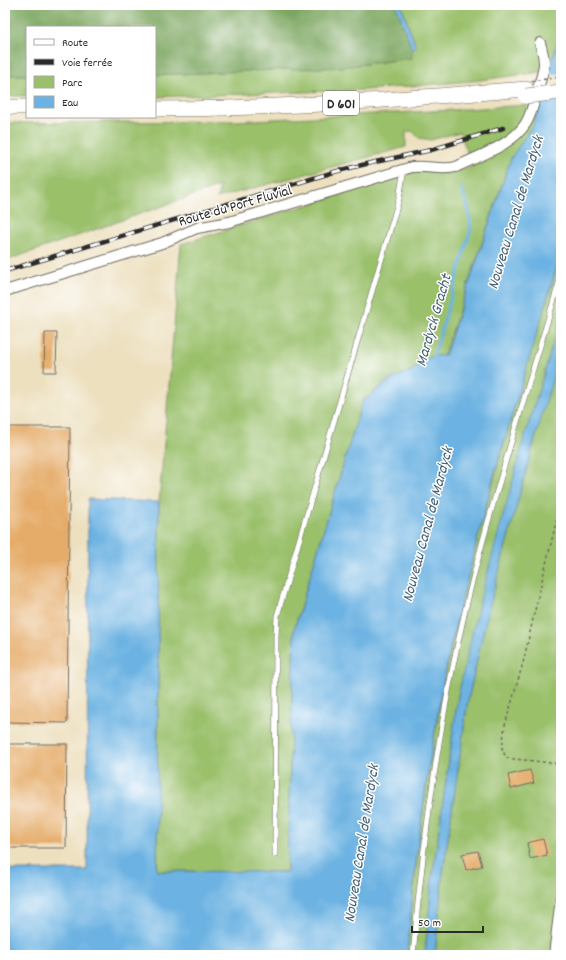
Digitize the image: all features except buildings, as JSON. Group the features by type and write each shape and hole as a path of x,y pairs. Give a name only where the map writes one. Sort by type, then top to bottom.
{"main road":[{"name":"D 601","path":"156,116 239,115 327,111 561,85"},
{"name":"D 601","path":"156,109 316,104 419,98 528,89 561,92"},
{"path":"5,107 26,107"},
{"path":"5,116 26,116"}],"street":[{"name":"Route du Port Fluvial","path":"5,291 162,243 203,227 229,222 404,169 417,166 447,169 456,167 515,136 524,126 530,116 544,69 544,56 540,43"},
{"path":"554,955 561,898"}],"lane":[{"path":"275,854 277,616 400,199 404,169"},
{"path":"413,955 426,826 438,748 460,637 472,583 500,481 561,276"}],"path":[{"path":"528,89 561,78"},
{"path":"561,502 523,663 505,725 502,748 506,758 561,764"}],"green space":[{"path":"5,5 396,5 412,49 412,58 342,67 156,75 156,26 26,26 26,75 5,75"},
{"path":"401,5 561,5 561,31 549,71 473,81 364,90 156,97 156,75 342,67 411,58 412,49 416,47"},
{"path":"5,75 26,75 26,96 5,96"},
{"path":"540,104 533,125 511,158 444,355 430,357 412,370 388,381 362,402 294,630 287,872 157,871 159,502 181,244 413,172 421,170 449,174 472,167 460,132 431,140 419,138 412,131 406,132 406,147 217,198 220,186 5,261 5,123 234,121"},
{"path":"561,253 561,318 524,439 458,696 432,879 425,955 407,955 422,817 444,681 464,591 486,506"},
{"path":"561,350 561,955 435,955 442,880 468,700 488,612 530,456"}],"water":[{"path":"396,5 401,5 416,47 412,49"},
{"name":"Nouveau Canal de Mardyck","path":"561,31 561,253 493,479 451,645 427,779 416,861 407,955 5,955 5,870 87,870 88,499 159,502 157,871 287,872 294,630 362,402 388,381 412,370 430,357 445,355 511,158 533,125"},
{"path":"561,318 561,350 530,456 488,612 468,700 442,880 435,955 425,955 432,879 458,696 479,604 524,439"}],"pier":[{"path":"561,74 561,97 539,100 545,75"}],"waterway":[{"name":"Mardyck Gracht","path":"433,359 470,232 470,215 461,188"}],"railway":[{"path":"5,271 334,172 431,150 503,128"}]}
